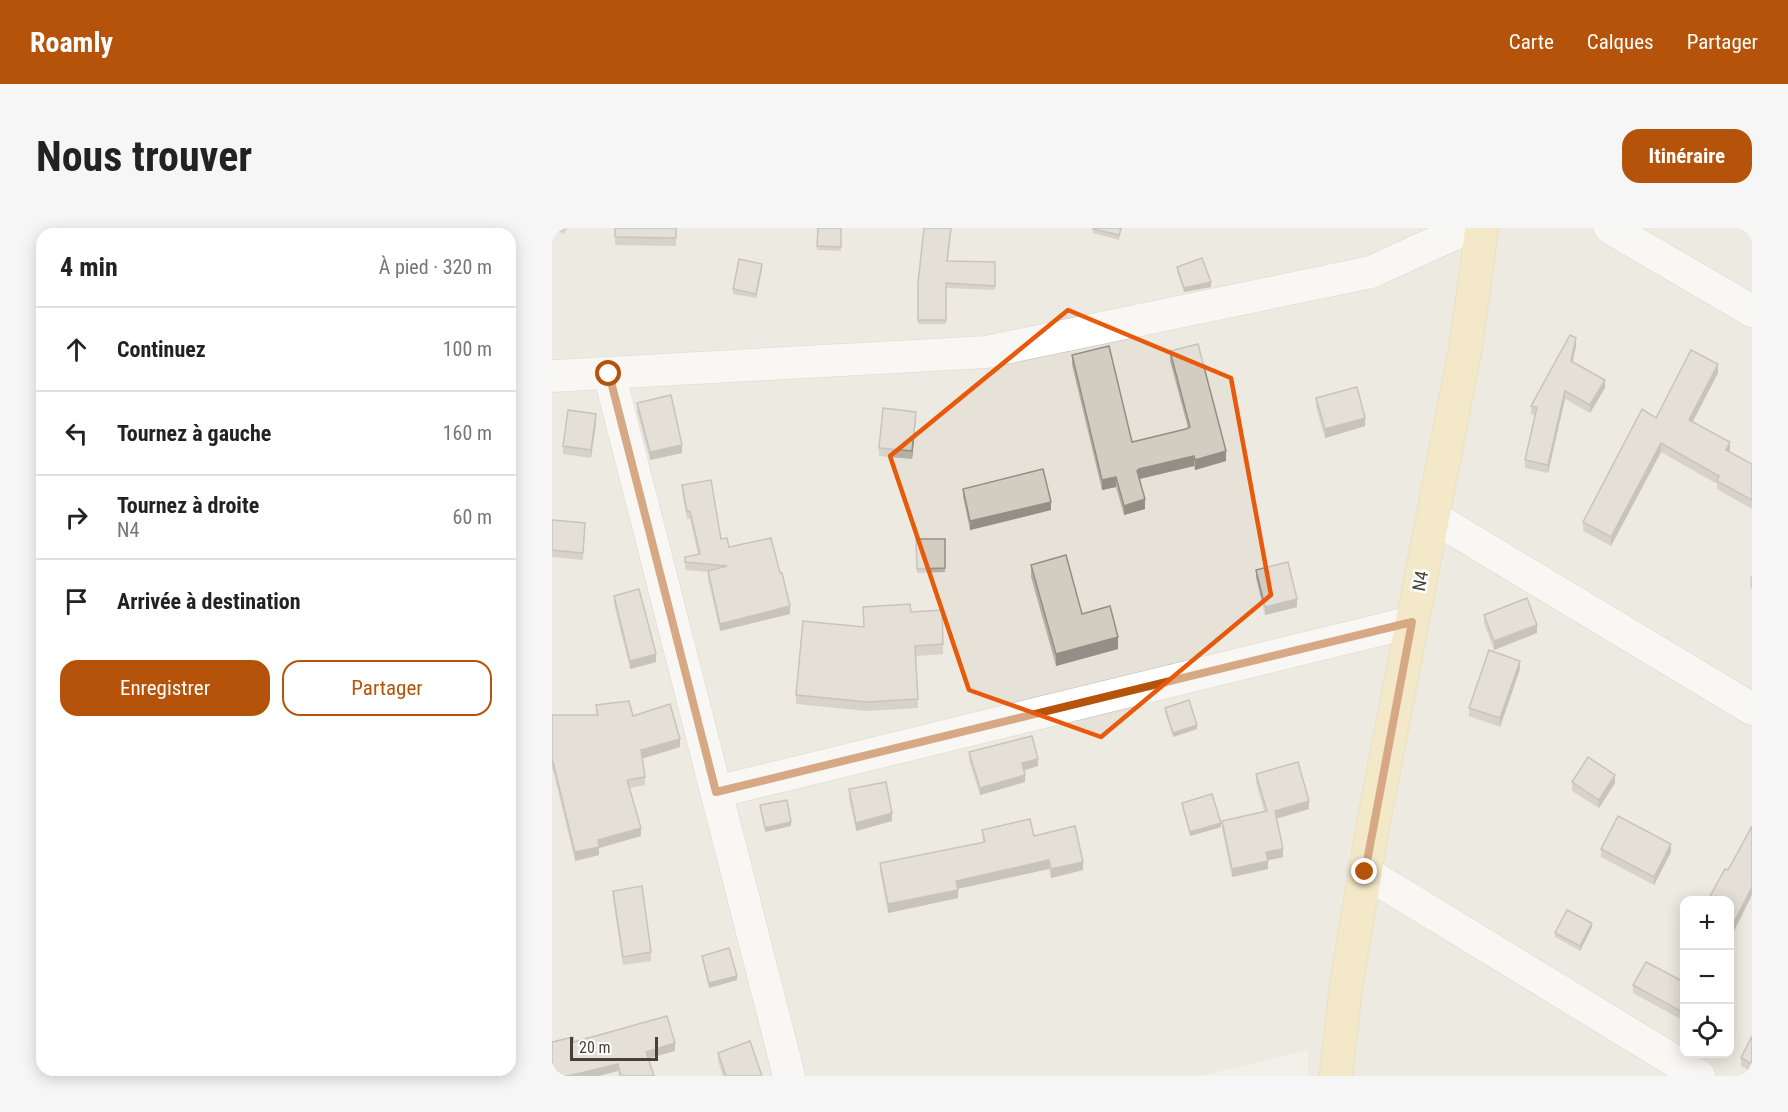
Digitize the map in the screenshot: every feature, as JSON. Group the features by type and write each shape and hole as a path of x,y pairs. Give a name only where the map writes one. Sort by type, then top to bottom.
{"main road":[{"name":"N4","path":"1336,1076 1346,986 1365,872 1466,345 1482,228"}],"street":[{"path":"552,376 986,352 1371,272 1467,228"},
{"path":"1610,228 1752,311"},
{"path":"609,374 789,1076"},
{"path":"1433,517 1752,709"},
{"path":"716,792 1412,622"},
{"path":"1365,872 1699,1076"}],"highlighted area":[{"path":"1068,310 1231,378 1271,595 1101,737 969,690 890,456"}],"shaded area":[{"path":"552,228 1752,228 1752,1076 1308,1076 1308,1050 1200,1076 552,1076"}],"building":[{"path":"615,228 676,228 676,238 615,237"},
{"path":"818,228 841,228 841,247 817,246"},
{"path":"924,228 951,228 947,261 995,262 995,286 946,283 946,320 918,320 918,283"},
{"path":"1093,228 1121,228 1119,235"},
{"path":"1202,258 1211,282 1184,288 1177,267"},
{"path":"739,259 762,264 756,294 733,289"},
{"path":"1570,335 1576,338 1571,361 1605,380 1590,405 1565,391 1548,465 1525,460 1537,407 1531,406"},
{"path":"1198,344 1226,451 1195,460 1194,456 1139,469 1137,471 1145,499 1124,506 1116,477 1102,480 1072,355 1109,346 1132,442 1190,427 1170,351"},
{"path":"1691,350 1718,364 1689,420 1730,442 1726,450 1752,464 1752,500 1717,481 1719,476 1661,443 1611,537 1583,522 1642,409 1656,418"},
{"path":"1357,387 1365,418 1325,429 1316,398"},
{"path":"671,395 682,445 650,452 637,403"},
{"path":"883,408 916,412 912,451 879,448"},
{"path":"568,410 596,414 591,450 563,446"},
{"path":"1043,469 1051,502 970,521 963,489"},
{"path":"711,480 721,539 727,538 729,547 771,538 790,606 720,624 708,571 727,566 685,562 685,557 700,554 682,485"},
{"path":"552,520 585,523 583,553 552,550"},
{"path":"916,539 945,539 945,568 917,569"},
{"path":"1066,555 1082,614 1110,606 1118,637 1056,654 1031,565"},
{"path":"1288,562 1297,599 1265,607 1256,570"},
{"path":"639,589 656,654 630,661 614,596"},
{"path":"1527,598 1537,625 1494,641 1484,615"},
{"path":"910,604 911,612 942,610 943,644 915,646 918,699 867,702 796,695 803,621 864,627 863,607"},
{"path":"1489,650 1520,661 1500,718 1469,708"},
{"path":"1189,700 1197,725 1173,733 1165,708"},
{"path":"629,701 633,716 670,704 680,739 641,750 645,777 627,780 641,828 598,840 599,847 575,852 552,762 552,715 598,715 596,705"},
{"path":"1032,736 1038,759 1022,763 1025,775 980,788 969,752"},
{"path":"1588,757 1615,775 1599,800 1572,782"},
{"path":"1298,762 1309,801 1275,811 1283,849 1266,852 1268,861 1232,869 1222,821 1267,811 1256,774"},
{"path":"886,782 892,813 856,823 849,789"},
{"path":"1212,794 1221,823 1190,832 1182,803"},
{"path":"787,800 791,822 765,828 760,805"},
{"path":"1618,816 1671,844 1654,877 1601,849"},
{"path":"1030,819 1034,836 1075,826 1083,862 1051,869 1049,860 956,881 958,890 888,904 880,863 985,842 982,830"},
{"path":"1752,826 1752,887 1734,922 1734,896 1710,896 1725,869 1728,870"},
{"path":"642,886 651,952 623,957 613,891"},
{"path":"1567,910 1592,923 1580,946 1555,933"},
{"path":"729,948 737,976 709,983 702,956"},
{"path":"1646,962 1680,980 1680,1011 1633,985"},
{"path":"667,1016 675,1043 646,1052 654,1076 621,1076 618,1064 568,1076 552,1076 552,1042 573,1037 574,1042"},
{"path":"1752,1036 1752,1064 1741,1058"},
{"path":"750,1041 762,1076 726,1076 718,1053"}],"route":[{"path":"609,374 716,792 1412,622 1372,825 1365,872"}]}
